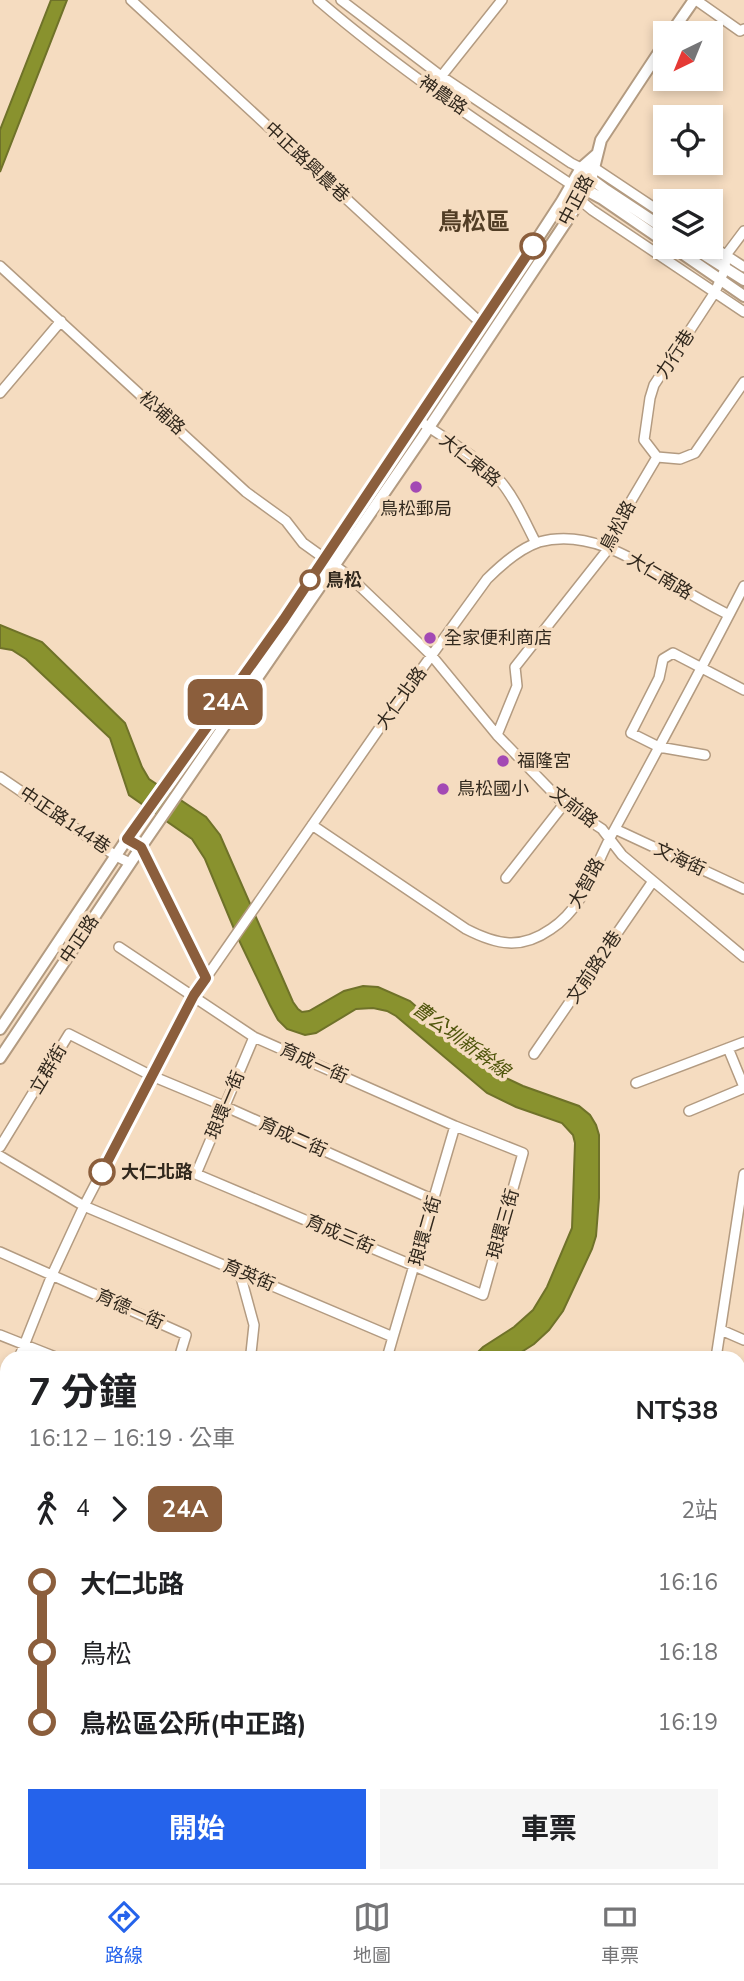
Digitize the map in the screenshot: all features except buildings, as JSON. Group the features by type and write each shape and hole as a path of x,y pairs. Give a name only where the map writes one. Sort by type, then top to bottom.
{"main road":[{"path":"680,21 695,0"},
{"name":"中正路","path":"0,1058 580,200 589,184 601,140 653,61"},
{"name":"中正路","path":"0,1031 145,812 284,619 418,420 581,168 597,154"},
{"path":"581,168 589,184 653,233"},
{"path":"572,185 589,184 653,222"},
{"path":"690,259 744,296"},
{"path":"711,259 744,281"}],"street":[{"name":"中正路興農巷","path":"131,0 482,324"},
{"name":"神農路","path":"318,0 432,88 572,185"},
{"name":"神農路","path":"341,0 440,76 581,168"},
{"path":"432,88 502,0"},
{"path":"695,0 740,31 744,29"},
{"path":"581,168 593,167 653,207"},
{"path":"572,185 580,200 744,312"},
{"path":"726,255 744,231"},
{"path":"723,253 744,267"},
{"name":"力行巷","path":"657,457 644,440 654,385 715,292 725,268 726,255"},
{"name":"松埔路","path":"0,266 246,492 286,521 299,539 324,558"},
{"path":"0,393 61,321"},
{"path":"657,457 680,459 695,453 744,382"},
{"name":"大仁東路","path":"418,420 501,482 515,502 536,543"},
{"name":"鳥松路","path":"497,735 517,686 515,667 609,548 631,501 657,457"},
{"name":"大仁南路","path":"432,656 487,579 502,564 536,543 554,539 580,540 629,556 729,615"},
{"name":"文前路","path":"324,558 432,656 497,735 564,804 602,829 622,855 744,957"},
{"name":"大智路","path":"312,825 486,940 513,944 550,931 566,918 581,900 615,829 744,586"},
{"path":"705,755 659,747 631,733 659,678 663,660 673,653 744,690"},
{"name":"大仁北路","path":"21,1351 84,1206 194,995 432,656"},
{"name":"中正路144巷","path":"0,776 130,863"},
{"path":"506,878 564,804"},
{"name":"文海街","path":"615,829 744,889"},
{"path":"127,839 141,847 206,978"},
{"name":"文前路2巷","path":"534,1054 653,881"},
{"name":"育成一街","path":"119,947 254,1037 523,1153"},
{"path":"0,1031 11,1041"},
{"name":"立群街","path":"0,1147 69,1034 152,1076"},
{"name":"琅環一街","path":"196,1174 254,1037"},
{"path":"636,1083 744,1042"},
{"path":"689,1111 744,1088 728,1048"},
{"name":"育成二街","path":"152,1076 434,1200"},
{"name":"琅環二街","path":"393,1337 456,1126"},
{"name":"琅環三街","path":"483,1295 523,1153"},
{"name":"育英街","path":"0,1156 84,1206 393,1337"},
{"name":"育成三街","path":"196,1174 483,1295"},
{"path":"717,1351 744,1174"},
{"path":"0,1252 52,1275"},
{"path":"239,1270 254,1325 251,1351"},
{"name":"育德一街","path":"52,1275 186,1335 181,1351"},
{"path":"721,1330 744,1340"},
{"path":"0,1335 39,1351"},
{"path":"389,1351 393,1337"}],"shaded area":[{"path":"51,0 67,0 0,172 0,130"},
{"path":"0,625 42,642 125,723 149,779 206,817 220,835 298,1009 302,1012 309,1011 344,991 363,986 378,987 410,1001 487,1069 523,1086 579,1106 590,1115 599,1135 596,1236 563,1311 534,1344 523,1351 479,1351 533,1310 547,1287 572,1228 573,1135 562,1123 516,1107 487,1093 387,1011 356,1009 316,1033 305,1035 287,1029 278,1020 270,1005 205,859 192,839 129,795 110,738 26,659 12,650 0,648"}],"bus line":[{"name":"24A","path":"102,1172 194,995 206,978 141,847 127,839 284,619 533,246"}],"place":[{"name":"鳥松郵局","path":"416,487"},
{"name":"鳥松","path":"310,580"},
{"name":"全家便利商店","path":"430,638"},
{"name":"福隆宮","path":"503,761"},
{"name":"鳥松國小","path":"443,789"},
{"name":"大仁北路","path":"102,1172"}],"district":[{"name":"鳥松區","path":"474,222"}],"water label":[{"name":"曹公圳新幹線","path":"461,1040"}]}
